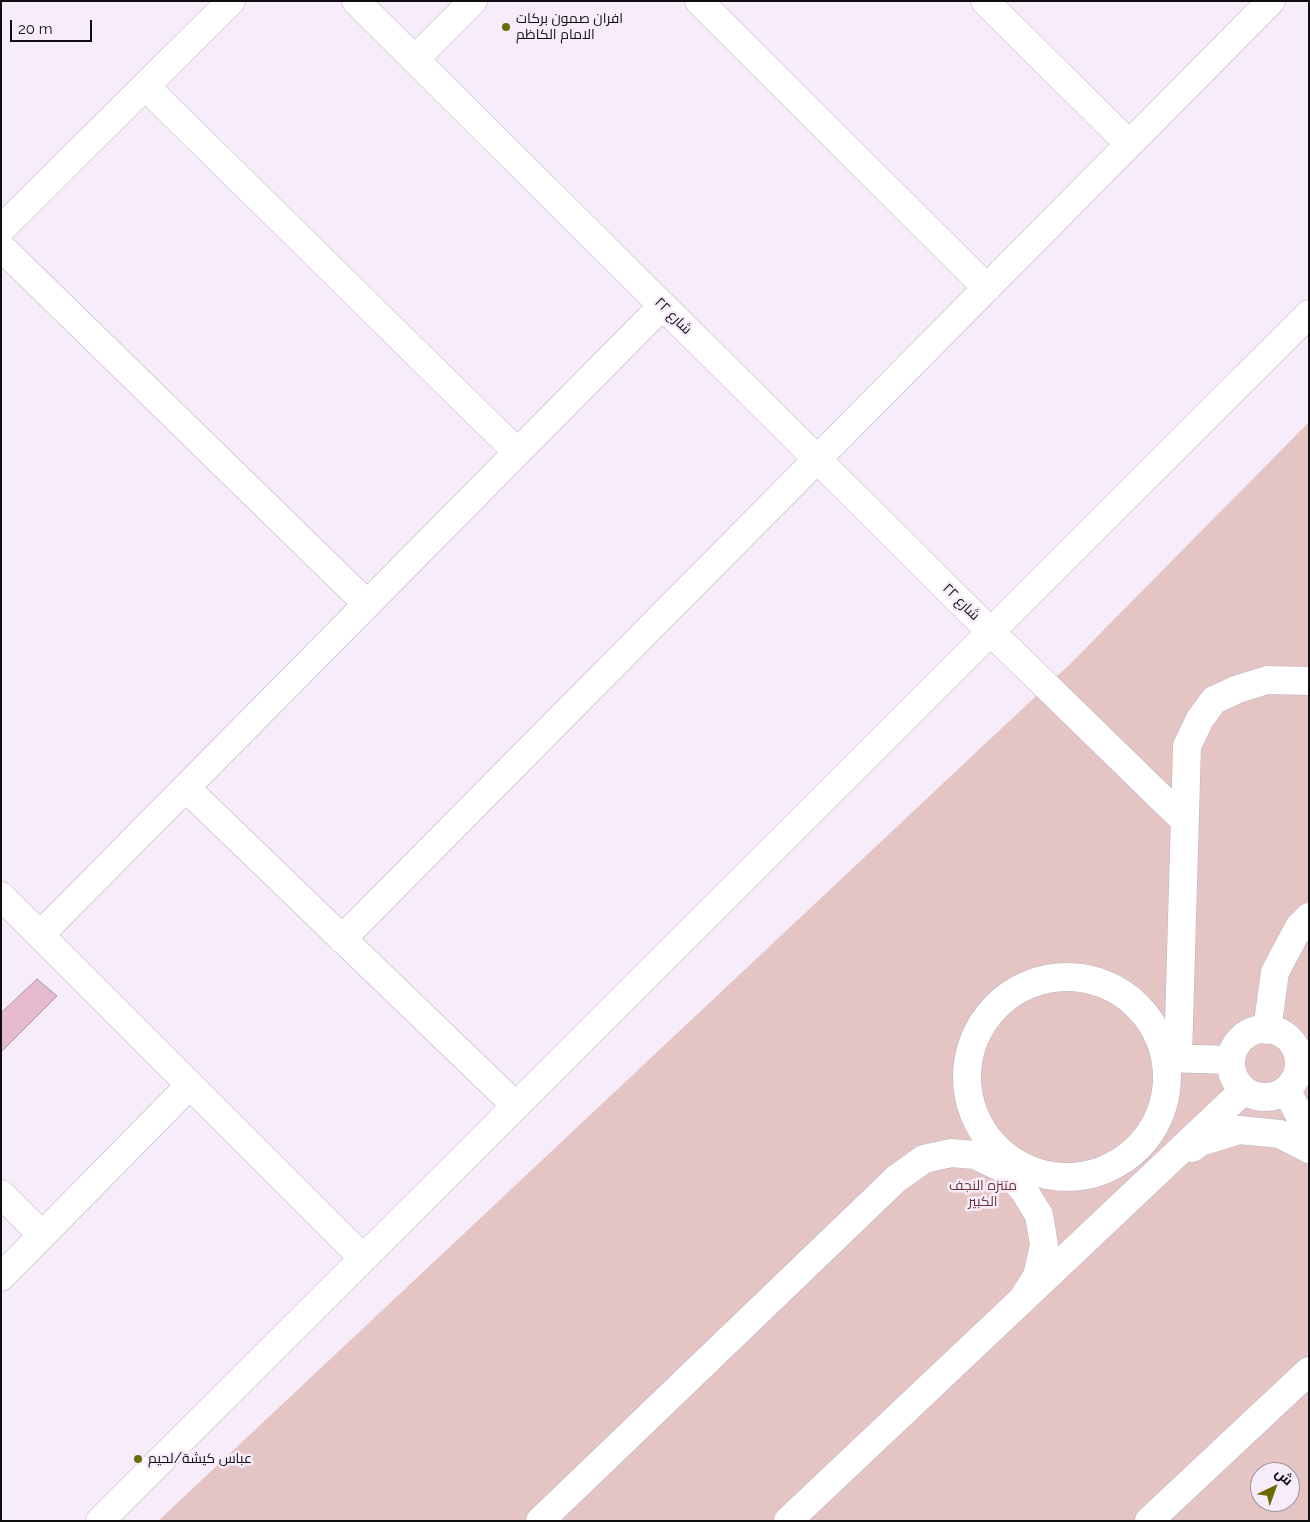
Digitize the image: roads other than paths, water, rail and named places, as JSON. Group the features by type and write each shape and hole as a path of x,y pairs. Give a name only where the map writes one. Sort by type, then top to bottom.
{"street":[{"path":"1,229 231,1"},
{"name":"شارع ٢٢","path":"356,1 991,632 1185,821"},
{"path":"415,59 473,1"},
{"path":"699,1 987,288"},
{"path":"985,1 1129,144"},
{"path":"342,939 1270,1"},
{"path":"145,86 517,452"},
{"path":"1,247 367,604"},
{"path":"40,935 662,306"},
{"path":"100,1521 1309,314"},
{"path":"540,1521 896,1179 924,1159 950,1153 976,1155 1039,1174 1073,1178 1106,1170 1135,1152 1156,1125 1167,1093 1172,1058 1185,821 1187,746 1200,719 1214,700 1238,689 1268,680 1309,681"},
{"path":"186,788 516,1106"},
{"path":"1,896 364,1258"},
{"path":"1267,1030 1275,972 1299,927 1309,917"},
{"path":"1022,1300 1037,1276 1044,1245 1039,1216 1023,1189 985,1136 970,1107 966,1074 972,1042 987,1014 1011,992 1041,979 1073,976 1105,983 1133,1000 1155,1026 1172,1058"},
{"path":"1267,1030 1281,1033 1290,1040 1299,1060 1298,1072 1294,1082 1286,1090 1276,1096 1265,1097 1254,1095 1244,1090 1232,1072 1231,1060 1240,1040 1248,1033 1267,1030"},
{"path":"1172,1058 1231,1060"},
{"path":"1,1277 190,1085"},
{"path":"788,1521 1244,1090"},
{"path":"1286,1090 1300,1116 1309,1125"},
{"path":"1154,1175 1200,1142 1239,1130 1280,1134 1309,1149"},
{"path":"1,1194 42,1235"},
{"path":"1150,1521 1309,1371"}],"place":[{"name":"افران صمون بركات الامام الكاظم","path":"506,27"},
{"name":"عباس كيشة/لحيم","path":"138,1459"}],"park label":[{"name":"متنزه النجف الكبير","path":"983,1194"}]}
